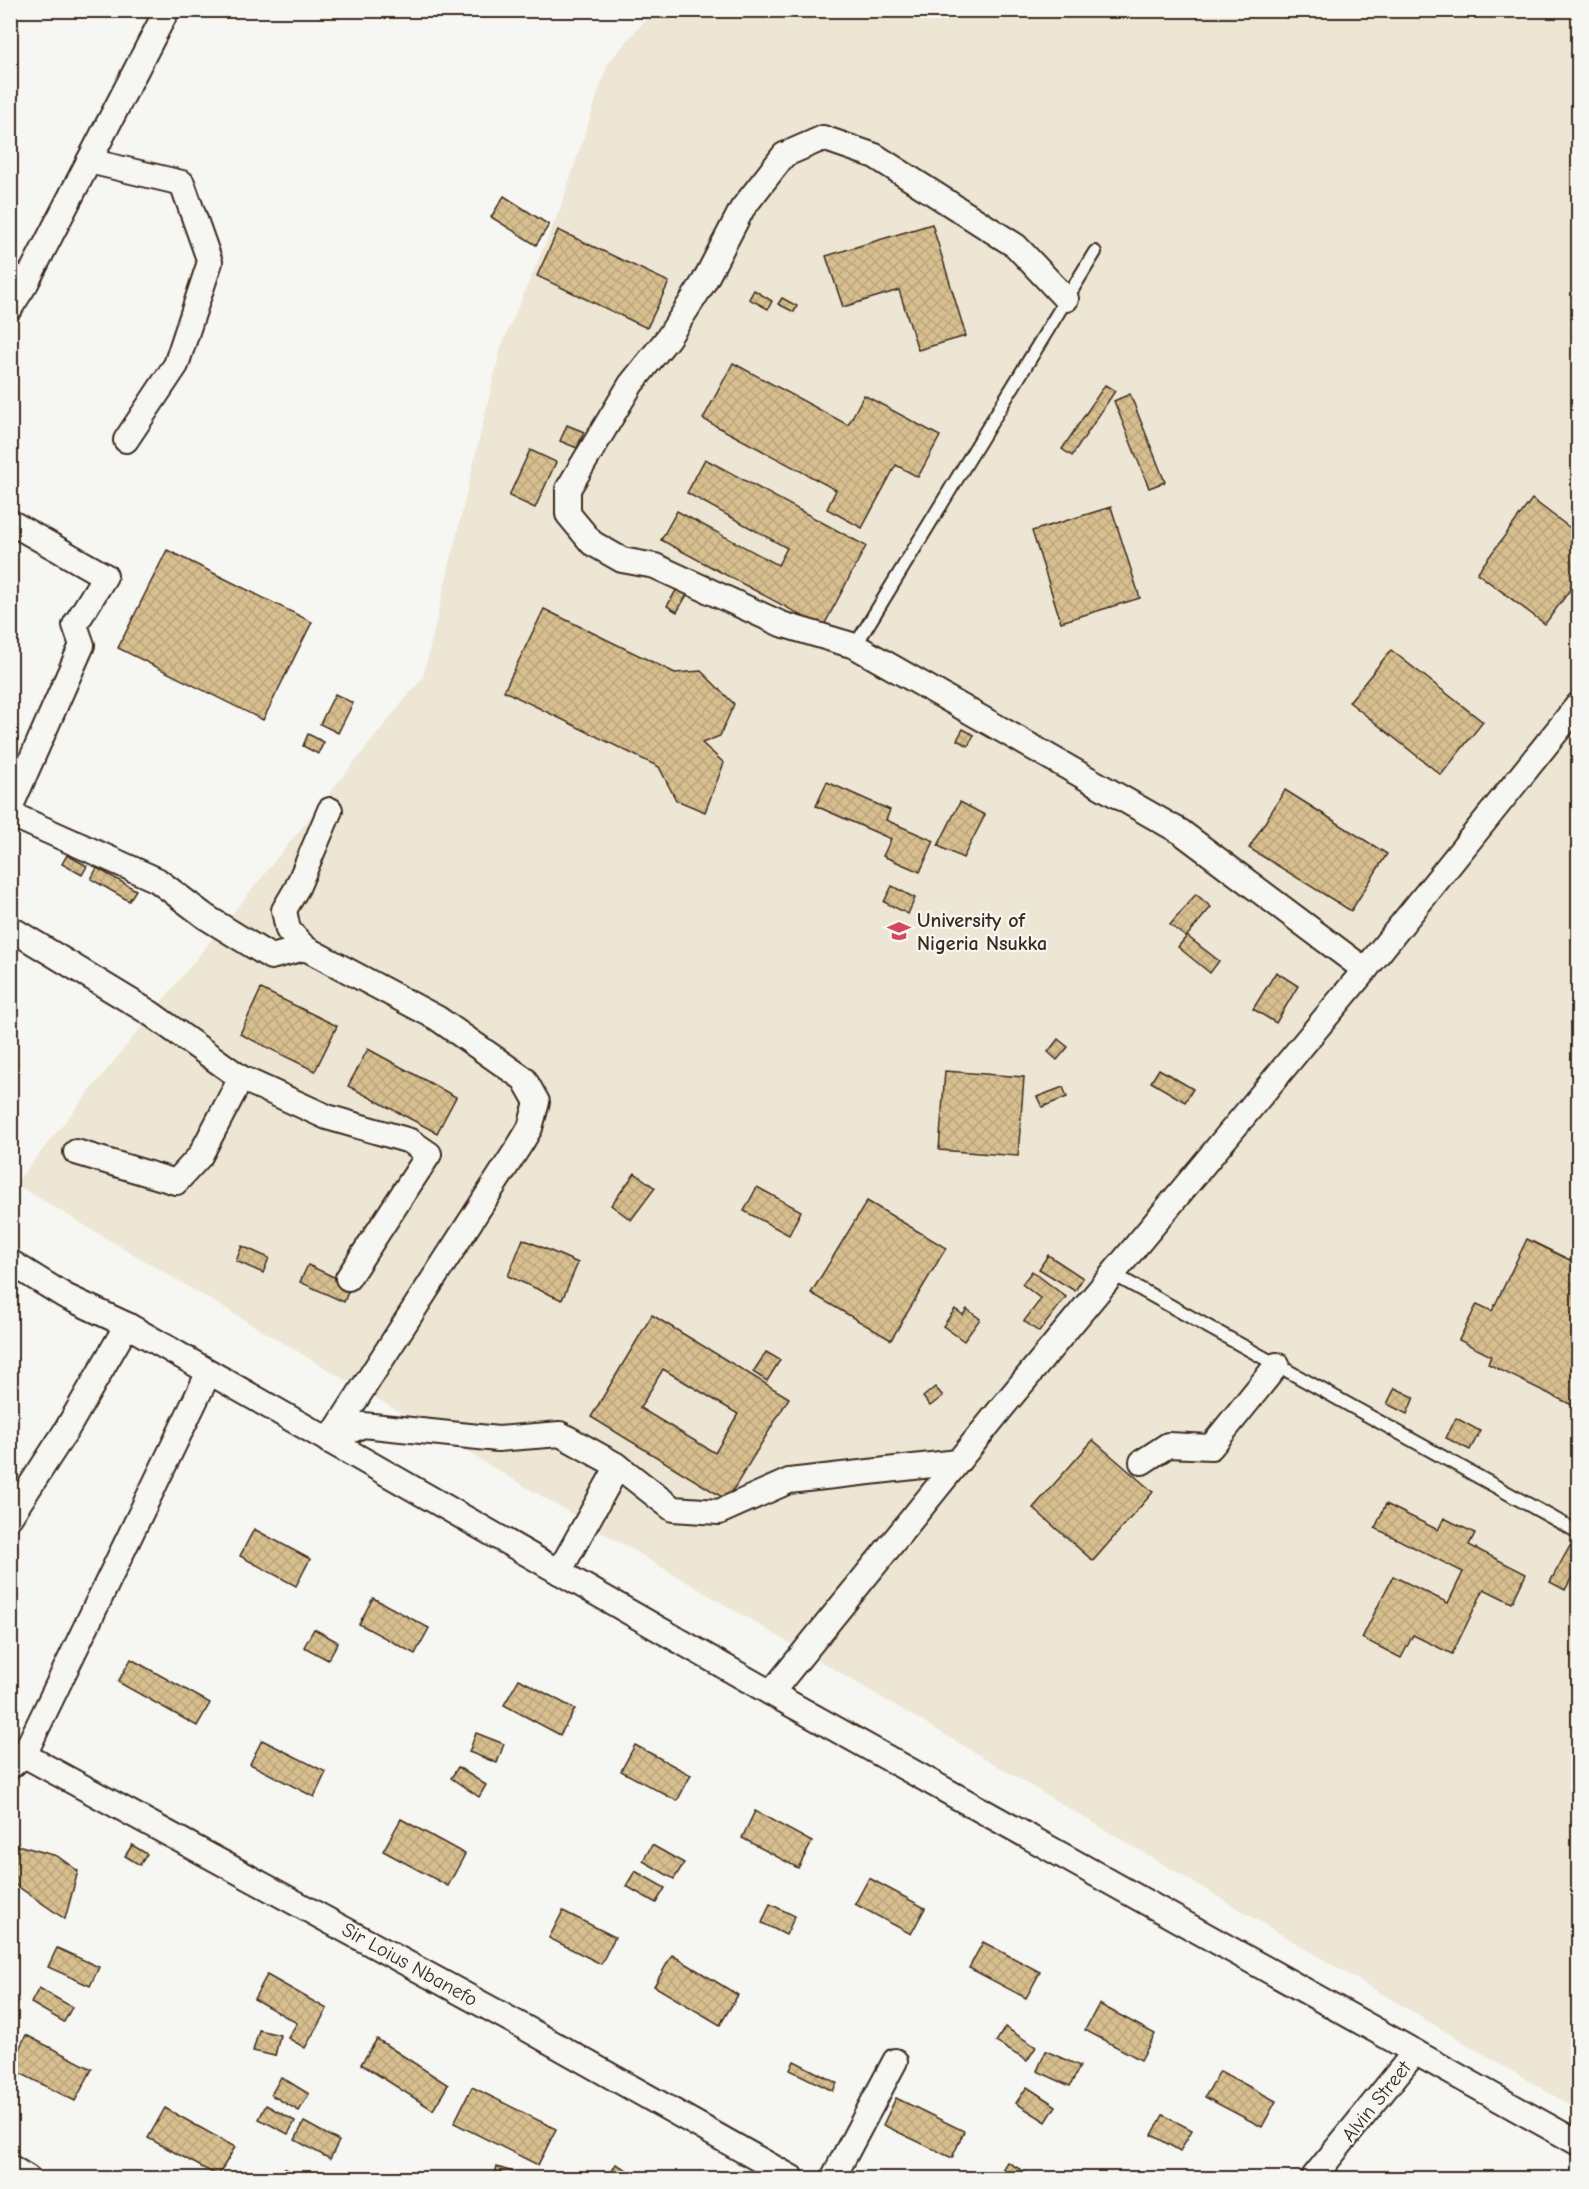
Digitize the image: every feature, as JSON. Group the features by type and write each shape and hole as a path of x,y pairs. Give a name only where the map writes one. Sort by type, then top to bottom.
{"street":[{"path":"10,308 18,279 89,161 167,10"},
{"path":"1066,299 1007,239 875,156 823,138 784,155 742,208 705,282 668,338 631,384 568,489 568,513 592,543 622,560 655,566 781,624 855,646 1181,832 1365,970"},
{"path":"89,161 182,183 210,262 176,364 126,440"},
{"path":"10,522 105,576 75,625 82,645 10,808"},
{"path":"771,1693 958,1462 1365,970 1578,705"},
{"path":"329,1441 526,1136 537,1102 524,1079 437,1018 305,948 288,930 284,910 297,888 330,810"},
{"path":"10,814 158,880 206,917 271,957 305,948"},
{"path":"10,928 150,1013 241,1078 327,1117 410,1141 429,1154 348,1278"},
{"path":"76,1152 176,1182 200,1156 241,1078"},
{"path":"10,1262 65,1296 127,1325 771,1693 1578,2143"},
{"path":"10,1518 67,1429 127,1325"},
{"path":"1142,1462 1168,1445 1210,1448 1277,1365"},
{"path":"17,1761 209,1372"},
{"path":"329,1441 363,1425 498,1439 560,1434 618,1466 673,1509 719,1512 789,1481 958,1462"},
{"path":"559,1572 618,1466"},
{"name":"Sir Loius Nbanefo","path":"17,1761 501,2014 792,2178"},
{"name":"Alvin Street","path":"1313,2178 1415,2052"},
{"path":"833,2178 895,2061"},
{"path":"10,2167 28,2178"}],"lane":[{"path":"855,646 1095,252"},
{"path":"1113,1274 1578,1532"}],"shaded area":[{"name":"University of Nigeria Nsukka","path":"653,11 1578,11 1578,2110 15,1184 423,677 501,347 560,209 608,63"}],"building":[{"path":"504,196 549,225 536,245 491,217"},
{"path":"932,224 966,336 918,350 899,290 843,307 826,256"},
{"path":"558,230 669,282 647,328 537,276"},
{"path":"754,290 772,301 768,309 749,299"},
{"path":"782,298 797,306 794,312 778,304"},
{"path":"733,363 848,425 864,395 940,436 918,477 896,465 862,528 827,509 836,490 703,419"},
{"path":"1105,385 1115,391 1072,456 1062,449"},
{"path":"1130,394 1165,482 1149,488 1114,401"},
{"path":"567,425 584,432 577,448 560,441"},
{"path":"530,450 556,462 535,508 509,496"},
{"path":"705,459 866,546 823,627 661,540 677,511 778,565 787,548 687,493"},
{"path":"1532,499 1578,534 1578,579 1545,624 1477,573"},
{"path":"1111,507 1140,598 1061,622 1032,531"},
{"path":"167,550 312,622 263,720 118,648"},
{"path":"678,587 688,593 677,612 667,606"},
{"path":"544,609 675,673 701,671 734,704 720,736 702,743 724,763 705,812 676,800 659,767 504,691"},
{"path":"1391,650 1483,722 1441,775 1349,702"},
{"path":"335,694 353,703 338,733 320,724"},
{"path":"963,729 974,735 968,746 957,740"},
{"path":"308,734 324,742 318,754 303,746"},
{"path":"827,782 890,810 886,820 934,841 920,872 883,856 891,839 816,806"},
{"path":"1285,790 1387,854 1351,911 1249,848"},
{"path":"960,802 985,815 963,858 938,846"},
{"path":"1578,835 1578,852 1571,848"},
{"path":"67,855 87,866 82,875 62,864"},
{"path":"97,868 136,890 129,901 91,879"},
{"path":"892,886 915,898 908,914 884,902"},
{"path":"1196,894 1211,907 1186,937 1170,925"},
{"path":"1187,936 1219,961 1210,973 1178,947"},
{"path":"1276,972 1298,986 1276,1023 1253,1009"},
{"path":"261,989 337,1026 315,1071 240,1034"},
{"path":"1058,1039 1068,1047 1057,1060 1048,1052"},
{"path":"368,1049 456,1097 437,1133 348,1086"},
{"path":"1159,1069 1193,1089 1185,1102 1151,1082"},
{"path":"945,1071 1024,1077 1018,1156 939,1150"},
{"path":"1063,1087 1067,1097 1042,1107 1037,1097"},
{"path":"635,1173 655,1188 631,1220 611,1205"},
{"path":"757,1187 801,1211 789,1235 744,1211"},
{"path":"867,1201 946,1248 891,1340 811,1293"},
{"path":"523,1239 578,1263 562,1300 508,1276"},
{"path":"1527,1239 1578,1264 1578,1408 1488,1364 1491,1356 1459,1340 1477,1304 1492,1311"},
{"path":"242,1246 269,1258 263,1273 236,1261"},
{"path":"1048,1255 1083,1278 1075,1291 1039,1269"},
{"path":"308,1265 351,1285 344,1302 300,1282"},
{"path":"1032,1271 1066,1297 1039,1332 1024,1321 1041,1299 1022,1284"},
{"path":"955,1309 963,1315 967,1309 980,1319 964,1341 943,1326"},
{"path":"652,1315 789,1398 727,1500 591,1417","holes":["663,1369 738,1414 715,1453 640,1408"]},
{"path":"766,1352 780,1360 767,1381 753,1372"},
{"path":"935,1387 943,1396 930,1406 923,1397"},
{"path":"1395,1388 1414,1397 1407,1414 1387,1404"},
{"path":"1456,1418 1480,1431 1470,1450 1446,1438"},
{"path":"1093,1440 1153,1492 1093,1561 1033,1508"},
{"path":"1386,1504 1438,1530 1444,1518 1475,1533 1469,1545 1526,1574 1512,1603 1484,1589 1452,1654 1413,1635 1401,1658 1362,1638 1393,1576 1448,1603 1463,1572 1375,1528"},
{"path":"254,1529 310,1559 296,1586 240,1556"},
{"path":"1570,1546 1578,1551 1578,1566 1565,1590 1550,1582"},
{"path":"373,1598 429,1628 415,1654 359,1624"},
{"path":"314,1629 338,1642 328,1660 304,1647"},
{"path":"131,1659 210,1703 197,1726 118,1682"},
{"path":"519,1679 575,1709 560,1735 504,1705"},
{"path":"476,1733 504,1744 497,1763 469,1752"},
{"path":"262,1740 326,1772 314,1797 250,1764"},
{"path":"635,1745 691,1775 677,1801 621,1771"},
{"path":"458,1767 486,1785 479,1797 451,1778"},
{"path":"755,1811 812,1842 798,1868 742,1838"},
{"path":"401,1819 465,1854 448,1886 383,1851"},
{"path":"10,1843 57,1856 78,1871 65,1919 10,1881"},
{"path":"132,1845 147,1854 140,1865 125,1856"},
{"path":"652,1845 684,1863 674,1879 643,1861"},
{"path":"635,1871 665,1888 656,1903 626,1886"},
{"path":"869,1878 925,1908 911,1934 855,1904"},
{"path":"770,1904 795,1916 786,1935 762,1923"},
{"path":"563,1911 615,1937 601,1964 549,1938"},
{"path":"983,1942 1040,1972 1026,1998 969,1968"},
{"path":"57,1948 99,1967 90,1986 48,1967"},
{"path":"672,1955 738,1995 720,2025 654,1986"},
{"path":"267,1975 327,2009 305,2048 288,2038 297,2023 254,1999"},
{"path":"39,1988 72,2007 64,2022 31,2003"},
{"path":"1099,2004 1155,2034 1141,2060 1085,2030"},
{"path":"1005,2027 1036,2047 1027,2061 996,2042"},
{"path":"259,2030 280,2035 275,2056 253,2051"},
{"path":"26,2035 92,2069 75,2101 10,2068"},
{"path":"377,2039 448,2085 433,2110 361,2064"},
{"path":"1046,2051 1080,2066 1070,2086 1037,2071"},
{"path":"794,2061 837,2083 833,2091 790,2070"},
{"path":"1220,2071 1276,2101 1262,2127 1205,2097"},
{"path":"281,2077 309,2094 299,2111 271,2095"},
{"path":"472,2087 556,2129 538,2165 454,2123"},
{"path":"1027,2087 1056,2106 1046,2122 1016,2103"},
{"path":"896,2098 964,2131 952,2158 883,2125"},
{"path":"266,2105 295,2121 288,2134 259,2119"},
{"path":"165,2108 235,2147 218,2176 148,2138"},
{"path":"1163,2115 1192,2130 1180,2151 1152,2135"},
{"path":"304,2122 339,2141 330,2159 295,2140"},
{"path":"1007,2162 1036,2178 997,2178"},
{"path":"616,2164 642,2178 608,2178"},
{"path":"497,2167 513,2172 511,2178 493,2178"},
{"path":"284,2168 302,2178 278,2178"}],"place":[{"name":"University of Nigeria Nsukka","path":"899,931"}]}
